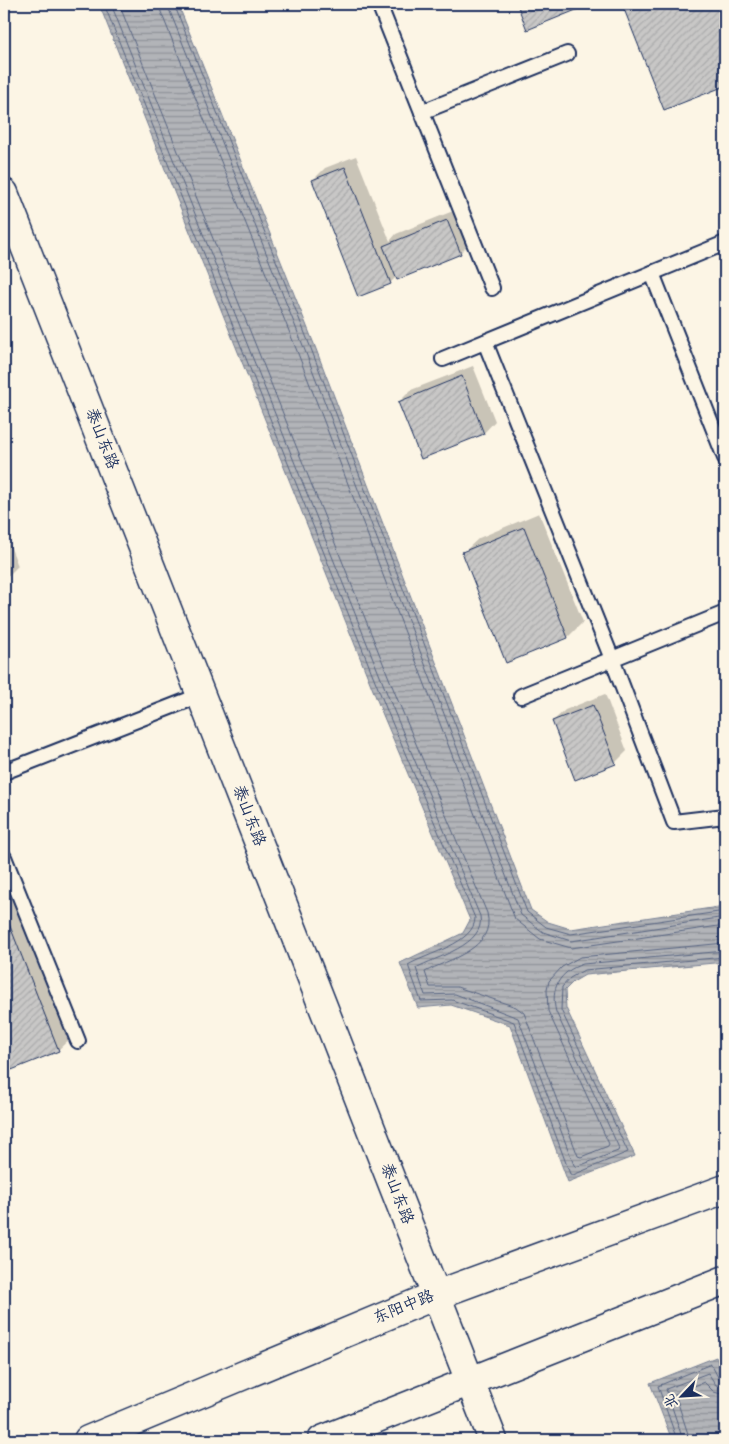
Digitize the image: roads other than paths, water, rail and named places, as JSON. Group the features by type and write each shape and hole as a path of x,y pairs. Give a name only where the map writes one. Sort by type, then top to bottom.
{"street":[{"name":"泰山东路","path":"4,193 493,1440"},
{"name":"东阳中路","path":"88,1440 436,1295 725,1189"},
{"path":"322,1440 725,1280"}],"lane":[{"path":"379,4 492,288"},
{"path":"422,112 567,54"},
{"path":"442,360 725,243"},
{"path":"652,273 725,458"},
{"path":"485,342 612,658 674,822 725,816"},
{"path":"521,696 725,612"},
{"path":"4,772 201,695"},
{"path":"4,856 78,1040"}],"water":[{"path":"99,4 178,4 314,344 531,910 548,922 571,929 725,906 725,962 585,975 573,982 565,990 566,1008 635,1156 568,1182 510,1025 451,1005 418,1008 400,963 463,933 470,920 383,715"},
{"path":"716,1357 725,1381 725,1440 672,1440 650,1383"}]}
